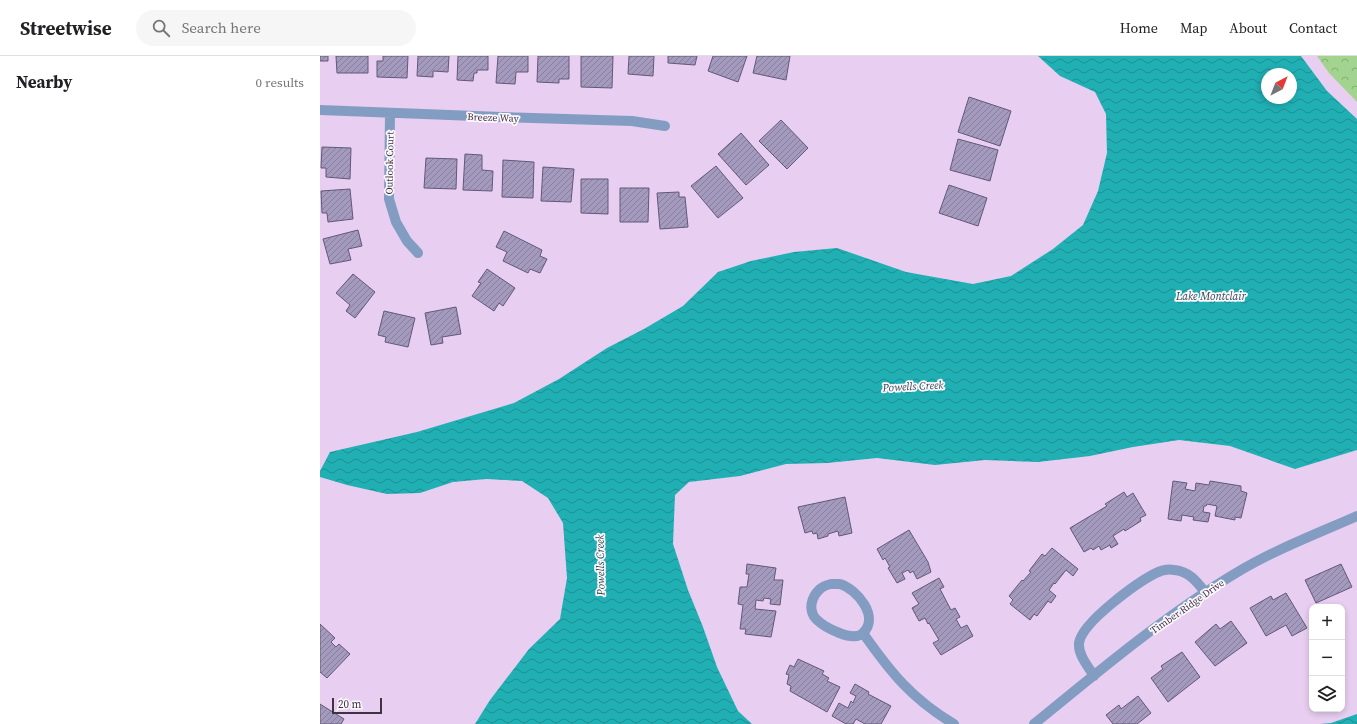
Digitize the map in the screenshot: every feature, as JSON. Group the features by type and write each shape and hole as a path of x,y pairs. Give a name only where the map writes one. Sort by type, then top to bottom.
{"street":[{"name":"Breeze Way","path":"320,110 632,121 665,126"},
{"name":"Outlook Court","path":"390,113 389,199 396,222 407,241 418,252"},
{"name":"Timber Ridge Drive","path":"1034,724 1140,640 1205,592 1238,572 1285,547 1357,516"},
{"path":"1094,676 1080,654 1079,644 1081,636 1097,616 1116,599 1157,572 1166,570 1175,570 1186,573 1195,580 1205,592"},
{"path":"830,584 840,584 854,593 864,604 869,613 869,622 864,633 853,637 844,635 817,620 812,613 812,604 813,597 820,588 830,584"},
{"path":"864,633 887,667 912,694 936,713 954,724"}],"green space":[{"path":"1317,56 1357,56 1357,102 1329,73"}],"water":[{"name":"Lake Montclair","path":"1038,56 1301,56 1327,91 1357,119 1357,450 1295,469 1230,446 1179,440 1133,447 1090,456 1038,462 985,460 935,465 877,458 827,463 786,464 740,476 689,482 675,495 673,544 688,590 717,667 738,711 752,724 475,724 490,700 529,649 560,619 567,578 563,523 548,498 522,481 486,479 453,482 420,493 387,494 320,477 320,471 330,452 417,432 514,403 559,379 607,348 644,329 683,306 718,272 751,261 794,252 837,248 906,272 973,284 1011,276 1053,249 1083,225 1098,191 1107,153 1106,114 1095,92 1060,76"},
{"path":"1357,714 1357,724 1320,724 1331,723"}],"building":[{"path":"320,56 328,56 328,61 320,61"},
{"path":"336,56 368,56 368,73 337,73"},
{"path":"383,56 408,56 407,78 377,77 377,61 383,61"},
{"path":"418,56 449,56 448,72 433,71 433,77 417,76"},
{"path":"458,56 488,56 488,70 477,70 477,73 474,73 473,81 457,80"},
{"path":"498,56 528,56 528,72 516,72 515,84 496,83"},
{"path":"538,56 569,56 569,79 559,79 559,83 537,82"},
{"path":"581,56 613,56 612,88 581,87"},
{"path":"629,56 654,56 653,76 628,74"},
{"path":"668,56 697,56 695,65 668,63"},
{"path":"713,56 747,56 738,82 708,71"},
{"path":"757,56 790,56 786,80 753,73"},
{"path":"969,97 1011,111 1000,146 958,132"},
{"path":"781,120 808,148 787,169 759,141"},
{"path":"741,133 769,165 746,185 718,154"},
{"path":"958,139 998,150 990,181 950,170"},
{"path":"322,147 351,148 350,179 326,177 326,168 321,168"},
{"path":"465,154 482,155 482,170 493,171 492,191 463,190"},
{"path":"426,158 457,159 456,189 424,188"},
{"path":"503,160 534,162 533,198 502,197"},
{"path":"716,166 743,198 718,218 691,186"},
{"path":"543,167 574,169 571,202 541,201"},
{"path":"581,179 608,179 608,214 581,213"},
{"path":"949,185 987,198 978,226 939,213"},
{"path":"620,188 649,188 648,222 620,222"},
{"path":"350,189 353,219 328,222 327,213 322,213 321,191"},
{"path":"679,192 679,197 685,197 688,227 660,229 657,193"},
{"path":"358,230 362,246 348,249 351,260 330,264 323,239"},
{"path":"504,231 542,250 540,256 547,259 540,273 530,269 528,273 503,261 507,252 496,247"},
{"path":"487,269 515,288 503,306 499,303 494,311 472,296 481,283 478,282"},
{"path":"353,274 375,292 355,318 346,311 350,305 336,293"},
{"path":"456,307 461,334 442,337 443,343 431,345 425,313"},
{"path":"384,311 415,318 408,347 385,342 386,337 378,335"},
{"path":"1173,481 1187,483 1185,489 1195,491 1196,483 1209,485 1210,481 1241,486 1241,491 1247,493 1241,518 1235,517 1235,520 1215,516 1217,506 1207,504 1204,506 1203,512 1210,513 1208,522 1193,520 1194,517 1182,515 1181,521 1168,519"},
{"path":"1124,492 1127,497 1133,493 1146,515 1140,518 1141,521 1125,531 1124,529 1113,536 1118,544 1111,548 1110,545 1101,550 1099,546 1093,550 1091,548 1084,552 1070,528 1107,506 1105,504"},
{"path":"845,497 852,533 839,536 838,531 818,539 817,533 813,534 812,531 805,533 798,507"},
{"path":"909,530 928,562 931,572 917,579 913,571 910,573 908,570 902,573 905,579 897,583 888,568 890,567 885,558 883,560 877,549"},
{"path":"1052,548 1078,569 1073,576 1066,570 1049,590 1056,596 1051,603 1048,601 1037,616 1034,614 1030,620 1010,604 1013,600 1009,596 1022,580 1023,581 1031,572 1029,571 1042,554 1045,556"},
{"path":"747,564 776,568 774,580 783,580 780,605 770,604 771,599 764,598 763,601 756,600 755,609 776,611 771,637 745,634 746,629 740,629 743,605 738,604 740,587 747,587 749,574 746,574"},
{"path":"1341,564 1352,587 1316,603 1305,580"},
{"path":"939,578 944,587 940,589 951,610 955,608 960,617 956,619 961,628 967,625 973,636 941,655 933,643 939,640 929,623 928,624 925,618 919,621 912,608 919,604 912,593"},
{"path":"1286,593 1307,628 1292,636 1286,625 1266,636 1250,608 1271,596 1273,600"},
{"path":"1231,621 1247,643 1215,666 1195,642 1216,624 1220,629"},
{"path":"320,624 335,638 331,642 336,647 339,644 350,654 327,678 320,672"},
{"path":"1182,652 1200,677 1168,702 1151,678 1163,669 1161,666"},
{"path":"798,659 824,671 822,674 829,678 827,681 840,687 827,712 790,691 791,686 787,684 789,675 786,674 790,665 794,667"},
{"path":"855,684 869,692 868,694 891,706 881,724 865,724 856,719 853,724 846,724 832,716 839,703 848,708 851,701 853,703 856,696 850,693"},
{"path":"1138,696 1151,713 1137,724 1113,724 1106,715 1119,705 1121,709"},
{"path":"320,704 344,719 341,724 320,724"}],"water label":[{"name":"Powells Creek","path":"913,386"},
{"name":"Powells Creek","path":"600,565"}]}
